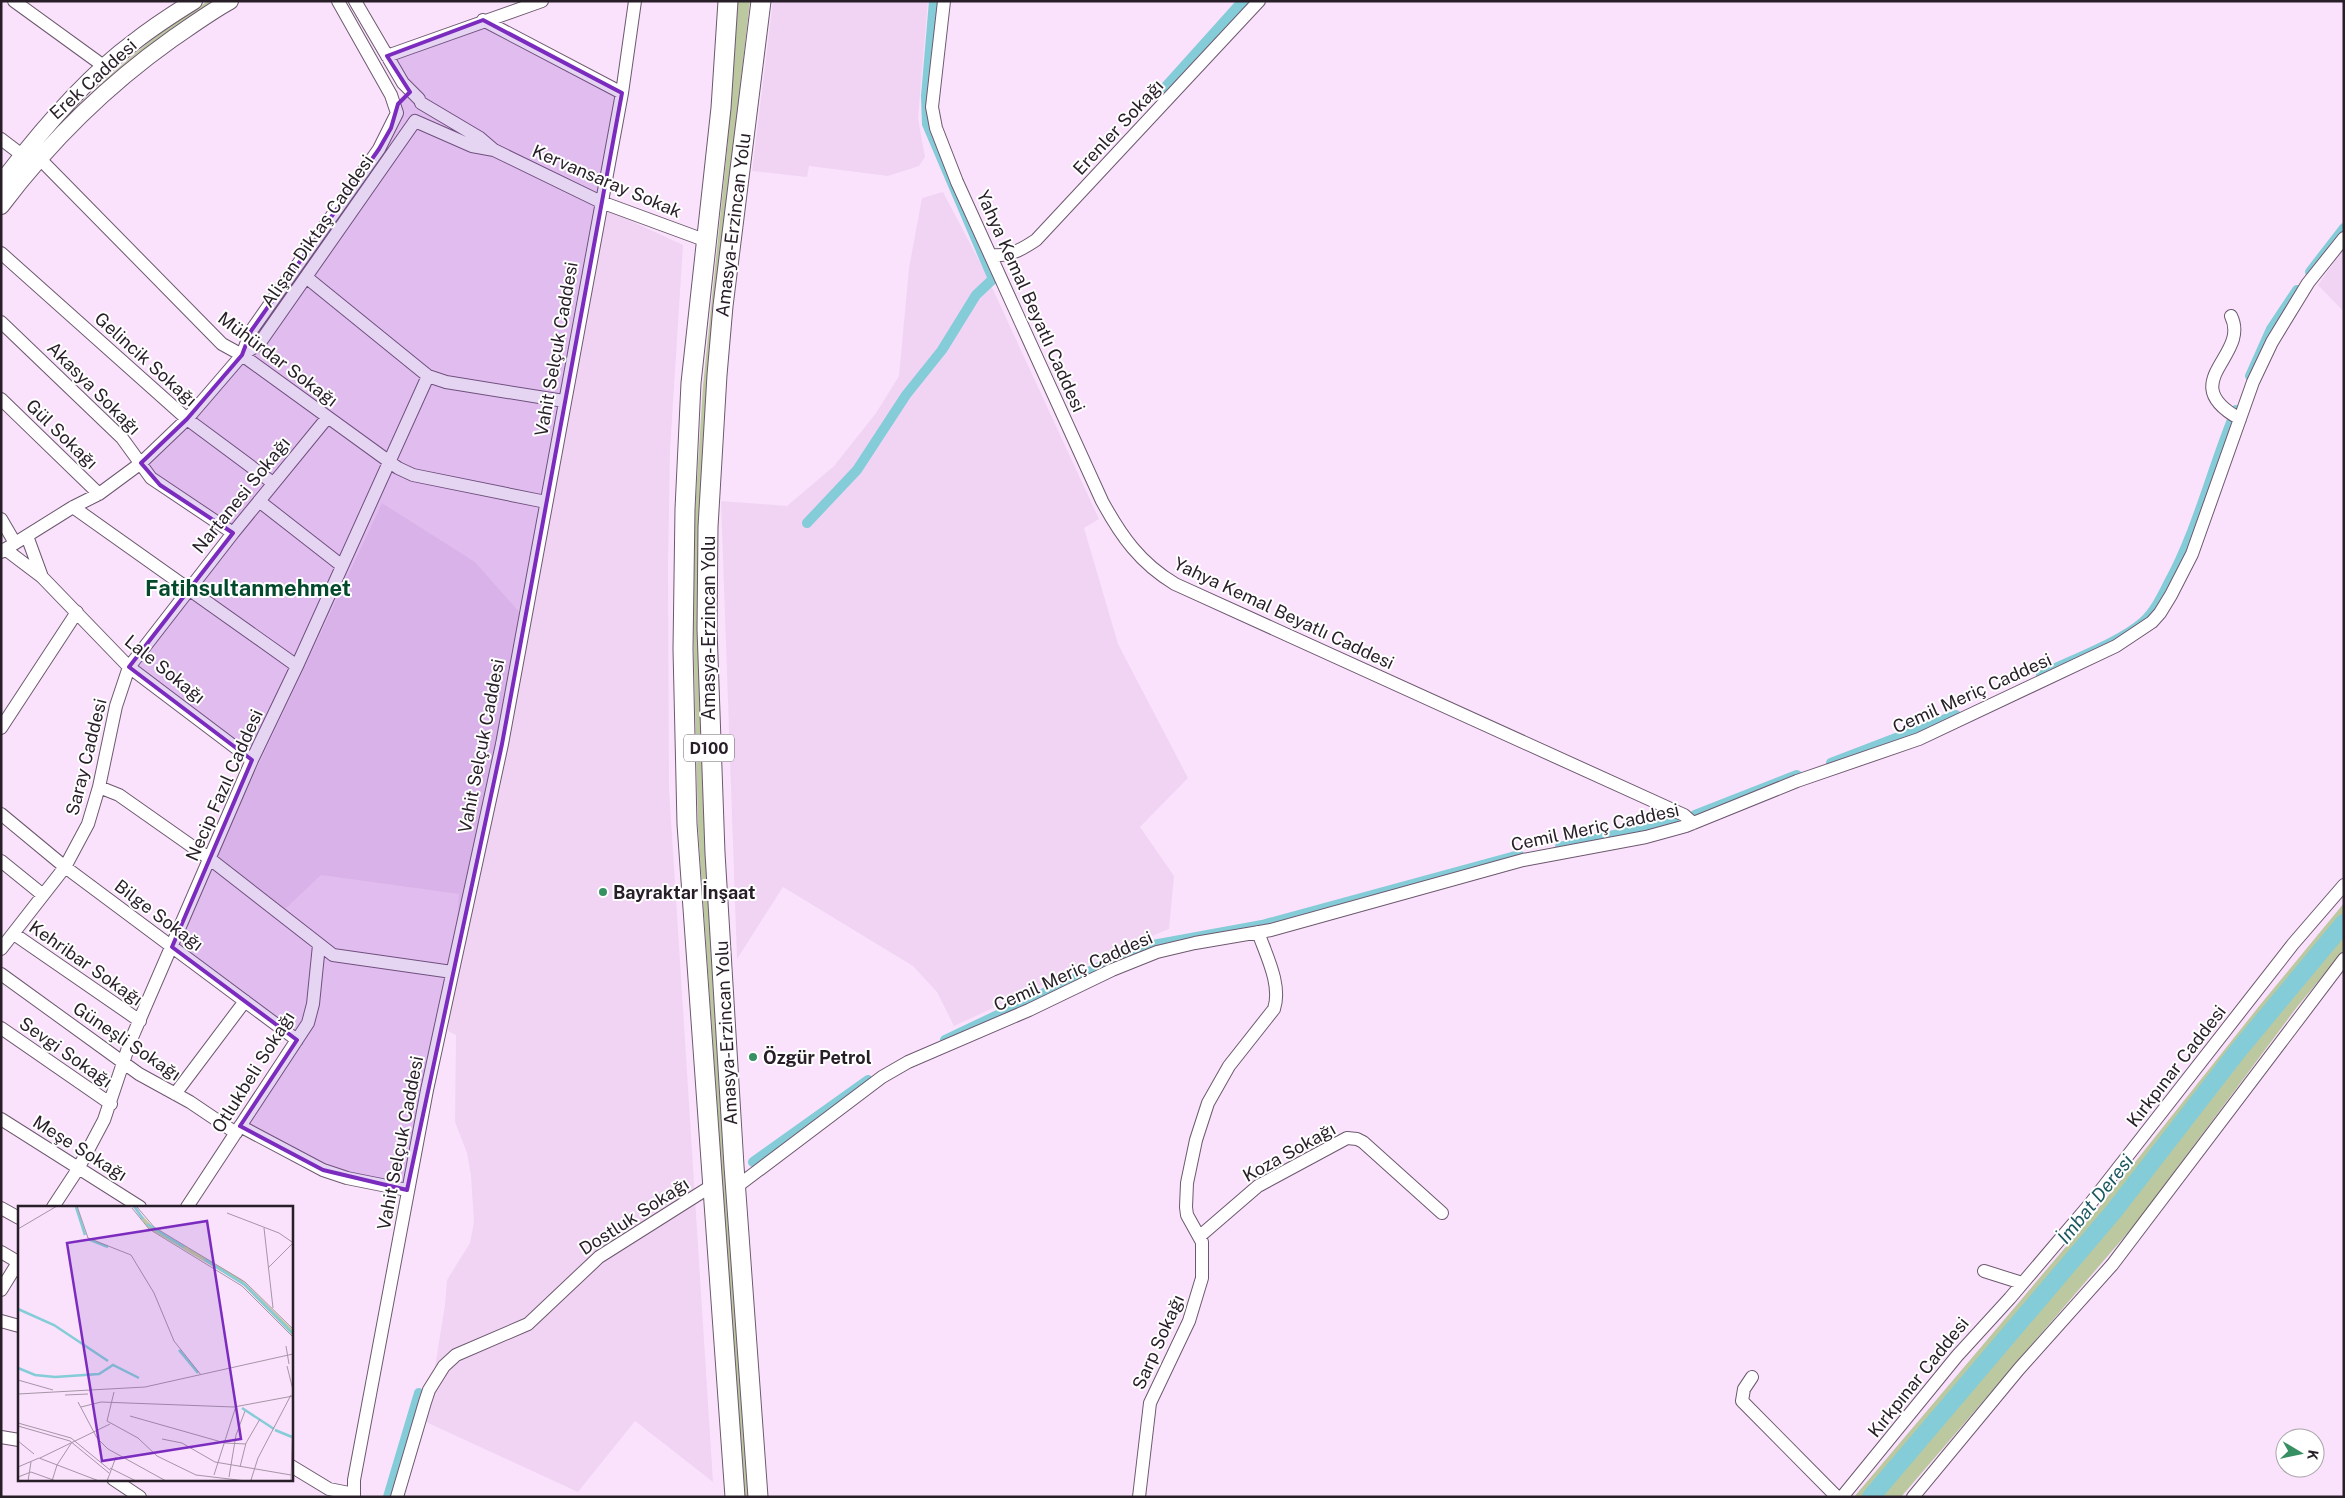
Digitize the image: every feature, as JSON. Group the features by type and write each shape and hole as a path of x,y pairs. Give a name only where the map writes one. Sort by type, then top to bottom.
{"highway":[{"name":"Amasya-Erzincan Yolu","path":"728,1 721,108 690,403 683,648 687,824 735,1497"},
{"name":"Amasya-Erzincan Yolu","path":"758,1497 735,1188 710,774 707,629 708,527 724,306 761,1"}],"main road":[{"name":"Erek Caddesi","path":"1,183 22,155 104,67 132,43 194,1"},
{"name":"Erek Caddesi","path":"1,206 40,158 77,117 117,80 188,28 230,1"}],"street":[{"path":"14,1 104,67"},
{"path":"338,1 391,95 398,113 406,121 415,120 421,115 420,101 411,96 403,98 398,104 398,113"},
{"name":"Kervansaray Sokak","path":"356,1 403,83 420,101 476,135 494,150 601,202 707,241"},
{"path":"387,56 483,20 542,1"},
{"name":"Vahit Selçuk Caddesi","path":"354,1495 354,1480 385,1323 407,1190 502,744 622,93 634,1"},
{"name":"Yahya Kemal Beyatlı Caddesi","path":"944,1 933,97 934,119 957,182 990,255 1102,501 1125,540 1150,567 1192,592 1435,700 1684,815 1693,823"},
{"name":"Erenler Sokağı","path":"990,255 1003,257 1036,240 1259,1"},
{"path":"483,20 622,93"},
{"name":"Alişan Diktaş Caddesi","path":"242,355 251,331 374,156 392,128 398,113"},
{"name":"Alişan Diktaş Caddesi","path":"7,548 73,507 99,494 141,463 187,419 242,355 259,344 415,120"},
{"name":"Kervansaray Sokak","path":"415,120 472,146 494,150"},
{"path":"1,139 22,155"},
{"name":"Mühürdar Sokağı","path":"40,158 215,337 229,349 242,355 388,461 413,475 546,502"},
{"name":"Cemil Meriç Caddesi","path":"735,1188 856,1095 908,1062 1135,960 1176,947 1258,932 1515,862 1646,837 1693,823 1797,781 1928,736 2116,646 2141,630 2160,613 2192,554 2253,382 2272,342 2308,283 2344,238"},
{"name":"Gelincik Sokağı","path":"1,254 187,419 273,483"},
{"path":"306,277 428,376 446,382 564,401"},
{"path":"2231,316 2234,329 2233,338 2219,366 2213,386 2214,398 2218,405 2240,419"},
{"name":"Akasya Sokağı","path":"1,322 122,438 151,478 233,533"},
{"name":"Necip Fazıl Caddesi","path":"54,1206 78,1168 111,1104 123,1063 140,1021 252,760 297,666 428,376"},
{"name":"Gül Sokağı","path":"1,399 99,494"},
{"name":"Nartanesi Sokağı","path":"129,667 233,533 328,418"},
{"path":"259,501 342,565"},
{"path":"73,507 297,666"},
{"name":"Lale Sokağı","path":"1,519 7,548 42,577 129,667 252,760"},
{"name":"Lale Sokağı","path":"27,536 42,577"},
{"path":"1,728 77,612"},
{"name":"Saray Caddesi","path":"2,948 65,867 88,824 99,787 116,706 129,667"},
{"path":"99,787 119,795 210,859 333,955 452,972"},
{"name":"Bilge Sokağı","path":"1,814 65,867 297,1040"},
{"path":"1,861 43,895"},
{"name":"Kırkpınar Caddesi","path":"1842,1497 1957,1356 2022,1284 2090,1204 2292,944 2344,885"},
{"name":"Sarp Sokağı","path":"1139,1497 1150,1403 1181,1341 1200,1290 1203,1266 1200,1236 1187,1215 1185,1198 1194,1149 1202,1119 1229,1066 1267,1020 1276,1002 1273,977 1258,932"},
{"name":"Kehribar Sokağı","path":"14,934 140,1021"},
{"name":"Otlukbeli Sokağı","path":"188,1206 297,1040 310,1014 319,945"},
{"path":"1913,1497 2019,1369 2112,1265 2344,959"},
{"name":"Güneşli Sokağı","path":"1,974 123,1063 238,1130 322,1170 347,1178 407,1190"},
{"path":"175,1094 245,1001"},
{"name":"Sevgi Sokağı","path":"1,1028 111,1104"},
{"name":"Meşe Sokağı","path":"1,1119 138,1206"},
{"name":"Koza Sokağı","path":"1200,1236 1258,1186 1347,1138 1363,1142 1442,1213"},
{"name":"Dostluk Sokağı","path":"397,1497 427,1396 444,1366 467,1348 528,1324 599,1257 713,1186"},
{"path":"1,1208 18,1217"},
{"path":"1,1252 18,1261 1,1290"},
{"path":"1984,1271 2022,1284"},
{"path":"1,1321 18,1326"},
{"path":"1752,1377 1744,1389 1742,1401 1837,1497"},
{"path":"1,1437 18,1440"},
{"path":"292,1467 328,1489 354,1495"},
{"path":"115,1480 135,1491"}],"highlighted area":[{"path":"483,20 622,93 502,744 407,1190 323,1170 240,1126 297,1040 172,947 252,760 129,667 233,533 160,485 141,463 187,419 242,355 251,331 379,149 391,128 398,104 410,92 387,56"}],"shaded area":[{"path":"773,1 928,1 918,118 925,157 919,166 888,176 809,166 807,177 752,171"},
{"path":"943,192 983,268 1099,519 1084,528 1118,644 1188,778 1140,827 1174,876 1169,929 954,1026 937,992 913,966 783,887 737,959 721,501 787,506 834,466 876,413 899,376 909,268 922,198"},
{"path":"607,210 683,245 670,450 668,567 669,788 713,1482 635,1421 578,1492 426,1422 445,1305 447,1280 470,1243 474,1222 471,1176 467,1153 455,1122 456,1035 448,1031 459,894 321,875 284,910 215,857 382,503 475,562 529,623"},
{"path":"2344,248 2344,312 2318,285"}],"green space":[{"path":"208,1 218,1 35,151 116,70 160,34"},
{"path":"738,1 750,1 724,228 699,621 705,829 750,1497 744,1497 698,827 693,621 695,511 703,386 727,150"},
{"path":"2344,903 2344,950 2297,1007 2136,1223 1901,1497 1854,1497 2097,1210 2260,1005"}],"waterway":[{"path":"807,523 857,470 906,395 942,350 976,295 993,279 927,124 926,96 934,1"},
{"path":"1168,90 1248,1"},
{"path":"2310,272 2344,228"},
{"path":"2250,376 2271,329 2297,290"},
{"path":"2041,675 2121,637 2133,630 2151,614 2179,563 2188,542 2236,410"},
{"path":"1831,763 1956,715"},
{"path":"1695,815 1797,775"},
{"path":"1560,847 1678,821"},
{"path":"945,1040 1122,956 1153,945 1262,925 1519,855"},
{"name":"İmbat Deresi","path":"1871,1497 2114,1211 2237,1052 2344,923"},
{"path":"753,1162 868,1080"},
{"path":"388,1497 419,1393"}],"place":[{"name":"Bayraktar İnşaat","path":"603,892"},
{"name":"Özgür Petrol","path":"753,1057"}],"district":[{"name":"Fatihsultanmehmet","path":"248,588"}]}
